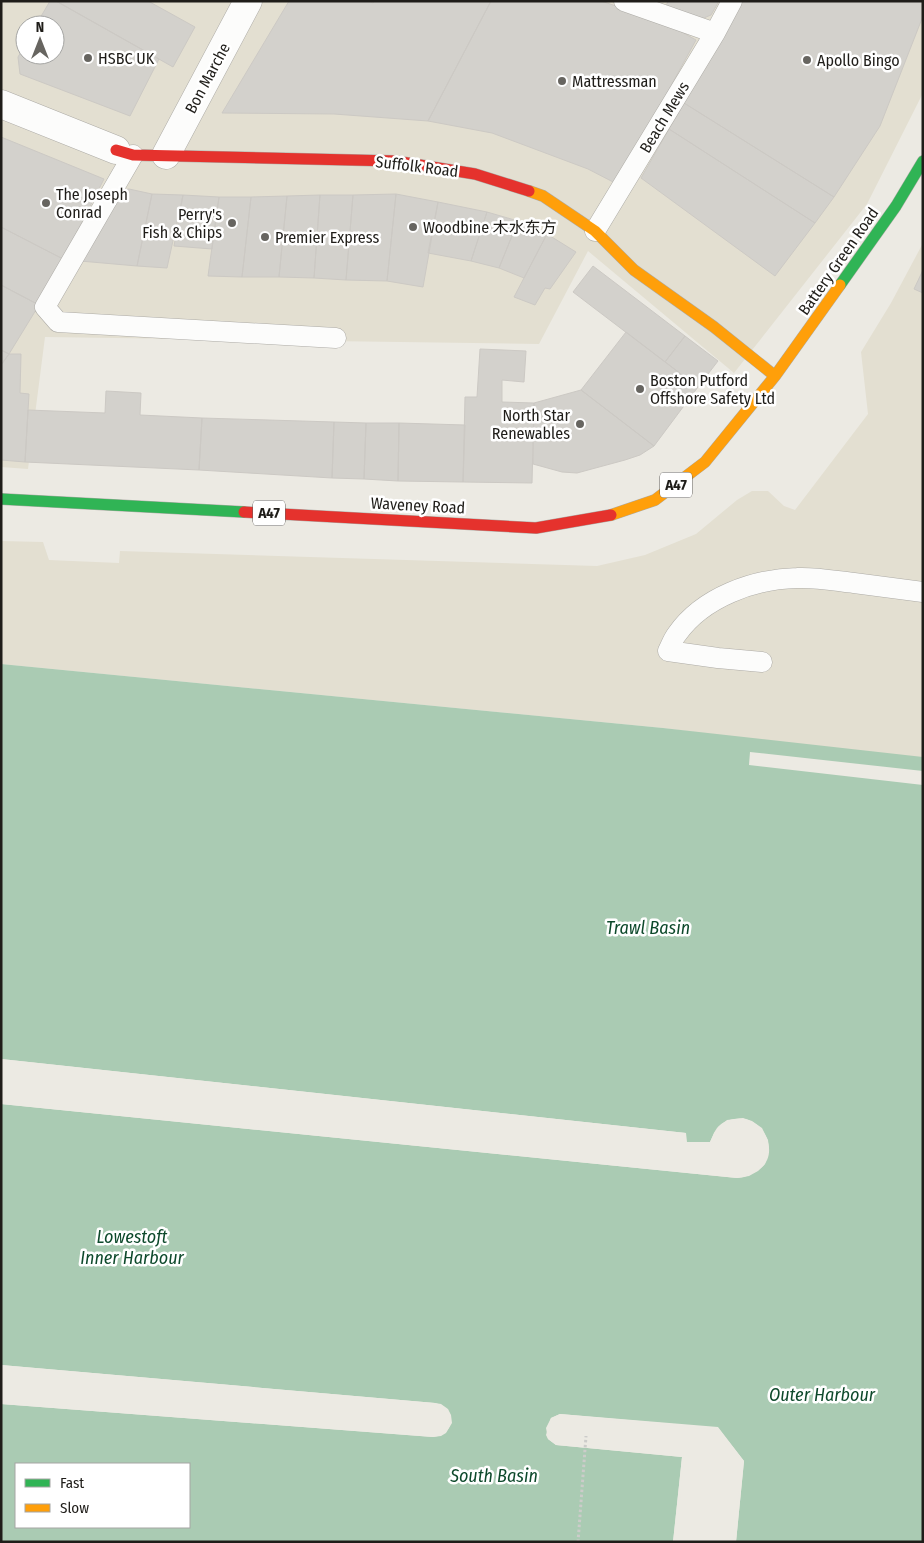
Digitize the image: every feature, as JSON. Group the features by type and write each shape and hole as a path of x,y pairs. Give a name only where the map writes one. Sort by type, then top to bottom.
{"main road":[{"name":"Suffolk Road","path":"124,152 166,155 395,161 475,174 543,196 595,232 634,270 714,327 775,376"},
{"name":"Battery Green Road","path":"775,376 896,206 923,161"},
{"name":"Waveney Road","path":"1,499 536,528 612,515 655,500 705,462 775,376"}],"street":[{"name":"Bon Marche","path":"166,155 248,1"},
{"name":"Suffolk Road","path":"1,104 124,152"}],"lane":[{"path":"624,1 715,33"},
{"name":"Beach Mews","path":"595,232 715,33 732,1"},
{"path":"124,152 45,307 58,322 336,338"},
{"path":"762,662 668,651 676,634 691,617 711,602 736,590 773,580 818,579 923,592"}],"path":[{"path":"578,1542 586,1436"}],"shaded area":[{"path":"1,1 923,1 923,93 867,204 734,373 588,251 539,344 45,337 28,469 1,467"},
{"path":"923,243 923,762 663,728 1,664 1,541 43,542 49,560 119,563 120,551 597,566 645,555 696,534 737,500 752,491 768,491 784,506 795,510 868,414 861,352 891,303"}],"water":[{"path":"1,664 663,728 923,757 923,1542 736,1542 744,1461 718,1428 560,1414 551,1418 546,1435 556,1445 682,1457 673,1542 1,1542 1,1404 433,1437 446,1432 450,1427 451,1421 447,1410 435,1403 1,1365 1,1104 737,1178 755,1172 764,1165 768,1157 769,1147 767,1138 761,1129 745,1119 731,1119 722,1123 710,1142 686,1142 686,1133 1,1059"}],"pier":[{"path":"750,752 923,771 923,785 749,765"},
{"path":"1,1059 686,1133 687,1142 710,1142 714,1133 727,1120 743,1118 752,1121 762,1128 768,1140 769,1149 765,1164 758,1171 749,1176 737,1178 1,1104 1,1101 737,1175 748,1174 763,1163 767,1149 766,1141 760,1130 751,1123 743,1121 728,1123 722,1126 711,1145 686,1144 684,1136 1,1062"},
{"path":"1,1365 435,1403 441,1404 448,1409 452,1423 446,1433 433,1437 1,1404 1,1402 433,1435 444,1431 449,1423 446,1411 435,1405 1,1368"},
{"path":"560,1414 718,1427 744,1461 736,1542 733,1542 742,1462 717,1430 563,1416 554,1419 550,1424 549,1434 558,1443 684,1455 676,1542 673,1542 682,1457 556,1445 548,1439 546,1428 551,1418"}],"building":[{"name":"HSBC UK","path":"50,1 56,1 159,59 130,116 20,74 19,65 65,65 65,15 42,15"},
{"path":"56,1 148,1 195,27 173,67"},
{"path":"289,1 369,1 373,3 375,1 491,1 428,121 334,114 222,113"},
{"name":"Mattressman","path":"491,1 601,1 664,22 696,40 617,184 588,169 492,133 428,121"},
{"path":"668,1 719,1 711,15 699,20 665,9"},
{"name":"Apollo Bingo","path":"742,1 923,1 923,16 880,126 834,197 684,103"},
{"path":"684,103 834,197 815,223 669,129"},
{"path":"669,129 815,223 775,276 641,178"},
{"name":"The Joseph Conrad","path":"1,137 104,179 63,259 1,227"},
{"path":"129,189 152,194 137,266 80,261 116,191"},
{"path":"152,194 183,195 167,268 137,266"},
{"name":"Woodbine 木水东方","path":"396,194 438,202 423,287 387,281"},
{"path":"396,194 387,281 346,280 353,195"},
{"path":"183,195 219,197 212,249 174,246"},
{"path":"320,195 353,195 346,280 314,278"},
{"path":"320,195 314,278 279,277 287,196"},
{"name":"Premier Express","path":"287,196 279,277 242,277 251,197"},
{"name":"Perry's Fish & Chips","path":"219,197 251,197 242,277 208,276"},
{"path":"438,202 487,212 471,261 428,253"},
{"path":"487,212 518,221 499,268 471,261"},
{"path":"518,221 547,234 524,278 499,268"},
{"path":"1,227 63,259 39,305 1,285"},
{"path":"547,234 576,252 550,289 545,288 535,305 514,297"},
{"path":"593,266 685,336 665,362 573,292"},
{"path":"923,270 923,293 914,289"},
{"path":"1,285 39,305 9,354 1,350"},
{"name":"Boston Putford Offshore Safety Ltd","path":"626,332 698,387 654,446 581,390"},
{"path":"685,336 718,361 698,387 665,362"},
{"path":"480,349 526,351 524,382 502,380 502,402 534,403 532,483 463,482 465,397 477,397"},
{"path":"1,350 9,354 1,365"},
{"path":"9,354 21,354 20,393 29,394 25,462 1,460 1,365"},
{"name":"North Star Renewables","path":"581,390 654,446 640,455 577,473 562,472 533,464 534,403"},
{"path":"106,391 141,393 140,415 202,418 199,470 25,462 28,410 105,413"},
{"path":"202,418 334,422 332,478 199,470"},
{"path":"334,422 366,423 364,479 332,478"},
{"path":"366,423 399,423 398,481 364,479"},
{"path":"399,423 465,425 463,482 398,481"}],"traffic: fast":[{"path":"840,285 896,206 923,161"},
{"path":"1,499 244,512"}],"traffic: slow":[{"path":"529,191 543,196 595,231 634,270 714,327 775,376"},
{"path":"611,515 655,500 705,462 775,376 840,285"}],"traffic: jam":[{"path":"116,150 133,155 395,161 475,174 529,191"},
{"path":"244,512 536,528 611,515"}],"place":[{"name":"HSBC UK","path":"88,58"},
{"name":"Apollo Bingo","path":"807,60"},
{"name":"Mattressman","path":"562,81"},
{"name":"The Joseph Conrad","path":"46,203"},
{"name":"Perry's Fish & Chips","path":"232,223"},
{"name":"Woodbine 木水东方","path":"413,227"},
{"name":"Premier Express","path":"265,237"},
{"name":"Boston Putford Offshore Safety Ltd","path":"640,389"},
{"name":"North Star Renewables","path":"580,424"}],"water label":[{"name":"Trawl Basin","path":"648,928"},
{"name":"Lowestoft Inner Harbour","path":"132,1247"},
{"name":"Outer Harbour","path":"822,1395"},
{"name":"South Basin","path":"494,1476"}]}
